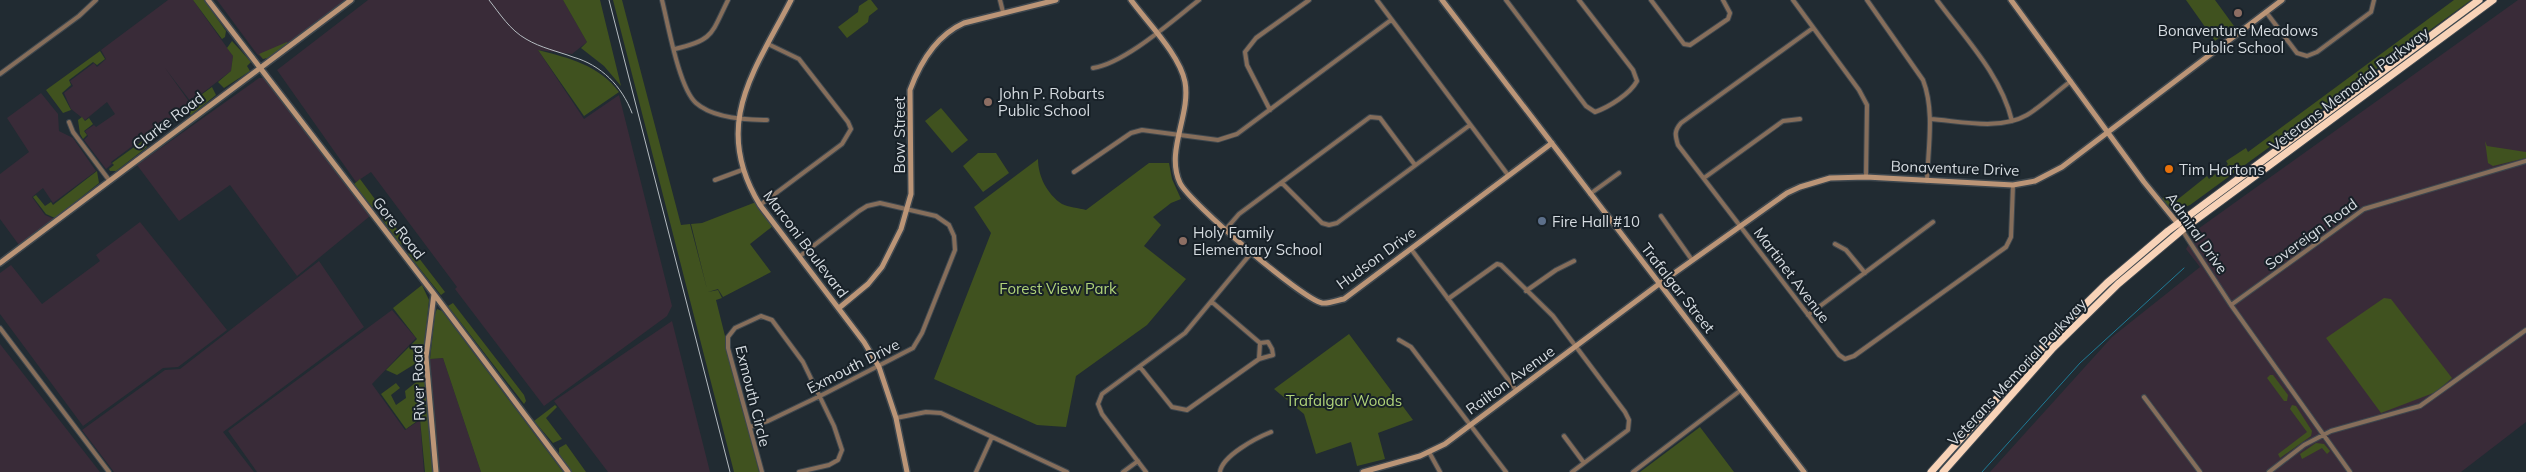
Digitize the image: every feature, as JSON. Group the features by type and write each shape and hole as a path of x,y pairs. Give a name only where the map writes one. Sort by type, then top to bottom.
{"highway":[{"name":"Veterans Memorial Parkway","path":"1931,472 2052,337 2107,283 2177,223 2479,0"},
{"name":"Veterans Memorial Parkway","path":"1943,472 2072,329 2118,284 2182,230 2493,0"}],"street":[{"path":"0,74 79,16 96,0"},
{"name":"Gore Road","path":"208,0 568,472"},
{"name":"Clarke Road","path":"0,263 261,70 351,0"},
{"path":"662,0 680,72 696,103 713,112 739,118 767,120"},
{"path":"675,49 699,44 711,34 728,0"},
{"name":"Marconi Boulevard","path":"791,0 744,91 737,141 742,170 760,205 864,342 879,367 896,418 907,472"},
{"path":"1000,0 1003,12"},
{"name":"Bow Street","path":"838,308 868,284 882,267 902,229 911,194 910,90 916,74 940,38 950,29 964,23 1056,0"},
{"path":"1130,0 1156,33"},
{"path":"1093,68 1106,66 1156,33 1199,0"},
{"path":"1270,110 1247,65 1245,52 1256,38 1309,0"},
{"path":"1377,0 1508,176"},
{"name":"Trafalgar Street","path":"1442,0 1804,472"},
{"path":"1506,0 1586,106 1595,112 1603,110 1634,87 1637,81 1633,70 1579,0"},
{"path":"1651,0 1684,44 1690,45 1728,19 1730,13 1722,0"},
{"path":"1793,0 1859,90 1867,105 1866,177"},
{"path":"1867,0 1923,80 1930,104 1926,181"},
{"path":"1938,0 1994,77 2007,103 2012,121"},
{"name":"Admiral Drive","path":"2011,0 2177,223 2231,305 2350,472"},
{"name":"Bonaventure Drive","path":"1659,284 1787,193 1800,186 1830,178 1866,177 2013,185 2035,181 2062,167 2282,0"},
{"path":"2266,12 2297,53 2307,56 2316,52 2371,12 2374,0"},
{"path":"1074,172 1131,133 1142,130 1218,140 1237,134 1391,20"},
{"name":"Martinet Avenue","path":"1813,28 1676,130 1678,145 1839,355 1846,359 1854,356 2006,247 2011,237 2013,185"},
{"name":"Hudson Drive","path":"1156,33 1175,58 1185,82 1186,96 1178,134 1176,166 1180,182 1189,197 1252,252 1309,298 1323,303 1344,298 1552,143"},
{"path":"760,205 842,144 852,129 799,58 768,44"},
{"path":"1930,119 1995,123 2012,121 2027,115 2071,82"},
{"path":"1226,229 1239,214 1370,117 1380,118 1415,164"},
{"path":"1704,178 1783,121 1800,119"},
{"path":"69,122 73,132 110,180"},
{"path":"1282,183 1322,223 1329,225 1344,218 1470,125"},
{"name":"Sovereign Road","path":"2231,305 2364,208 2526,161"},
{"path":"715,180 742,170"},
{"path":"1590,194 1619,173"},
{"name":"Exmouth Drive","path":"750,427 768,421 820,396 913,348 922,332 955,250 954,236 949,225 936,216 906,211 880,203 867,206 800,256"},
{"path":"1661,216 1692,260"},
{"path":"1808,315 1933,222"},
{"path":"1835,244 1846,250 1865,273"},
{"path":"1411,249 1516,390"},
{"path":"1146,472 1102,414 1098,404 1102,394 1186,332 1252,252"},
{"path":"1526,291 1556,270 1574,261"},
{"path":"1448,299 1497,264 1553,316 1629,420 1628,430 1572,472"},
{"name":"Railton Avenue","path":"1363,472 1429,452 1445,444 1659,284"},
{"name":"River Road","path":"434,294 426,357 436,472"},
{"path":"1140,367 1172,407 1187,410 1259,359 1273,356 1268,342 1260,343 1212,302"},
{"name":"Exmouth Circle","path":"762,472 728,348 728,337 735,328 761,316 772,320 803,362 820,396 842,450 838,460 829,465 799,472"},
{"path":"0,328 110,472"},
{"path":"2268,472 2322,435 2420,406 2526,330"},
{"path":"1398,340 1411,347 1506,472"},
{"path":"1259,359 1260,343"},
{"path":"1633,472 1741,390"},
{"path":"2144,397 2200,472"},
{"path":"896,418 926,412 941,413 1067,472"},
{"path":"1220,472 1221,465 1228,458 1271,432"},
{"path":"1564,436 1584,463"},
{"path":"976,472 992,437"},
{"path":"1429,452 1440,472"},
{"path":"1123,472 1138,461"}],"shaded area":[{"path":"168,0 193,0 233,56 231,71 191,102 165,68 190,103 111,162 112,164 106,169 84,140 88,136 85,131 94,125 96,127 115,114 107,102 85,120 71,109 64,93 73,86 70,81 94,63 97,67 106,59 101,50"},
{"path":"217,0 345,0 271,57 263,59 257,54"},
{"path":"368,0 563,0 587,42 572,54 538,50 584,119 619,95 672,306 667,316 544,406 455,289 457,287 371,172 356,182 277,70"},
{"path":"2518,0 2526,0 2526,422 2461,472 1990,472 2112,337 2200,267 2186,249 2198,229"},
{"path":"259,78 264,78 370,216 297,276 230,185 179,221 137,165"},
{"path":"41,93 58,114 59,131 73,138 96,171 53,203 43,188 32,197 45,215 54,219 19,245 0,219 0,174 29,152 7,118"},
{"path":"140,222 227,330 178,367 163,368 83,426 0,314 0,273 11,265 42,304 100,261 96,255"},
{"path":"319,261 364,327 223,432 254,472 114,472 82,430 165,370 180,369"},
{"path":"392,310 416,338 372,384 405,430 420,420 424,472 257,472 228,431"},
{"path":"672,321 710,472 608,472 554,401"},
{"path":"0,344 100,472 0,472"},
{"path":"443,358 481,472 440,472 430,359"}],"green space":[{"path":"193,0 204,0 226,31 225,37 222,39"},
{"path":"563,0 600,0 621,86 604,66 581,48 587,42"},
{"path":"613,0 622,0 681,225 690,224 707,289 691,224 702,223 756,202 773,226 750,244 771,272 723,297 718,289 708,292 718,290 722,298 716,300 759,472 734,472"},
{"path":"871,0 878,9 869,16 868,22 847,38 838,27 858,12 859,6"},
{"path":"2186,0 2215,0 2234,26 2215,41"},
{"path":"2454,0 2471,0 2190,205 2175,211 2168,207 2162,199 2165,195 2172,204 2207,176 2209,179 2228,164 2226,161 2246,148 2248,152"},
{"path":"232,41 251,62 247,66 250,71 224,88 218,82 231,71 233,56 227,48"},
{"path":"287,42 288,44 271,57 263,59 259,54"},
{"path":"538,50 561,56 593,69 619,92 584,116"},
{"path":"100,51 105,59 97,65 93,62 69,80 71,85 62,93 71,110 63,113 46,90"},
{"path":"212,87 216,95 191,115 185,110 192,105 191,102"},
{"path":"941,108 968,140 952,153 925,121"},
{"path":"82,117 85,121 89,118 93,124 84,131 87,135 83,139 80,134 78,120"},
{"path":"144,140 147,147 116,171 110,171 109,169 114,165 112,163"},
{"path":"2485,141 2487,146 2526,152 2526,158 2493,166 2488,163"},
{"path":"978,153 996,153 1009,173 983,192 963,166"},
{"name":"Forest View Park","path":"1038,159 1044,184 1057,200 1067,206 1086,210 1149,163 1169,163 1172,179 1181,199 1171,203 1153,217 1161,225 1144,246 1186,279 1147,325 1076,376 1066,427 1037,425 934,379 991,233 974,207"},
{"path":"97,171 99,183 55,218 46,214 33,197 36,195 45,206 51,202 53,205"},
{"path":"360,179 380,206 372,207 354,184"},
{"path":"384,212 406,241 401,245 382,219"},
{"path":"412,249 445,292 441,295 408,254"},
{"path":"422,285 429,300 423,359 397,375 386,370 417,339 393,308"},
{"path":"2384,298 2391,299 2452,378 2436,392 2381,413 2326,338"},
{"path":"453,303 524,395 526,401 524,404 448,306"},
{"path":"437,309 442,311 563,472 481,472 443,358 430,359"},
{"name":"Trafalgar Woods","path":"1349,334 1413,420 1378,433 1385,459 1357,466 1351,442 1316,454 1304,414 1274,389"},
{"path":"2273,375 2288,395 2287,401 2284,401 2267,378"},
{"path":"424,376 433,472 425,472 420,419 406,429 381,394 396,383 400,388 391,395 396,405 406,398 405,391"},
{"path":"555,405 557,407 546,418 562,439 553,443 534,421"},
{"path":"2292,405 2296,406 2312,431 2311,436 2280,458 2278,454 2307,432 2290,409"},
{"path":"1700,427 1734,472 1640,472"},
{"path":"2316,443 2324,444 2330,451 2327,454 2322,448 2302,459 2300,454"},
{"path":"566,444 586,472 572,472 559,454 559,448"}],"waterway":[{"path":"1982,472 2080,363 2184,268"}],"railway":[{"path":"489,0 510,26 526,39 593,65 601,71 622,94 632,113"},
{"path":"609,0 730,472"}],"place":[{"name":"Bonaventure Meadows Public School","path":"2238,13"},
{"name":"John P. Robarts Public School","path":"988,102"},
{"name":"Tim Hortons","path":"2169,169"},
{"name":"Fire Hall #10","path":"1542,221"},
{"name":"Holy Family Elementary School","path":"1183,241"}]}
